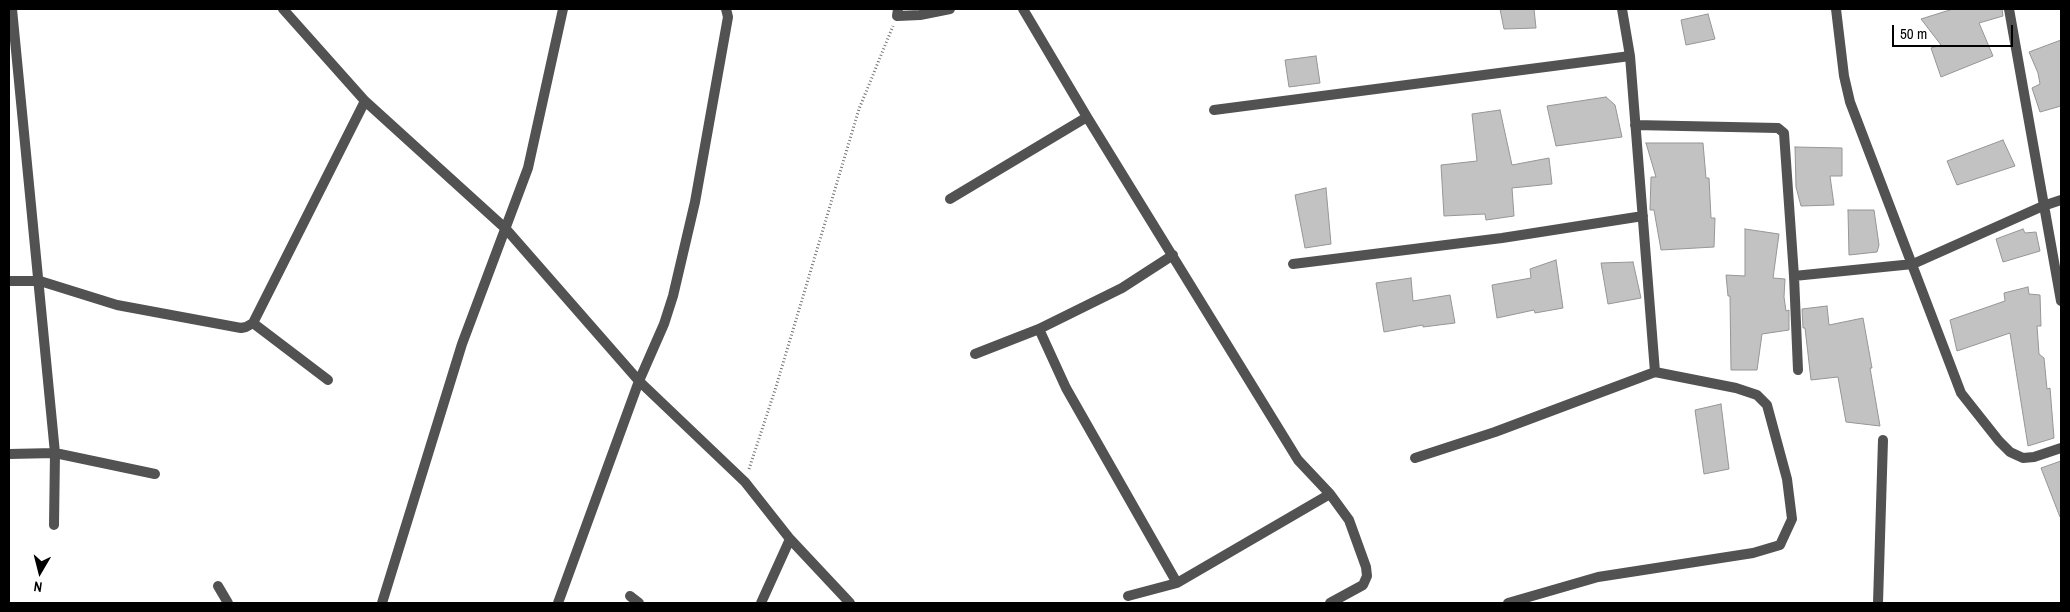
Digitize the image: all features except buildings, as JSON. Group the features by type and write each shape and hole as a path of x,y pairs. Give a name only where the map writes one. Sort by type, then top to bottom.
{"street":[{"path":"12,9 40,281 55,453 54,525"},
{"path":"283,9 365,101 506,229 639,381 745,482 790,539 850,603"},
{"path":"382,603 462,344 528,168 563,9"},
{"path":"558,603 639,381 664,324 673,296 695,202 728,17 726,9"},
{"path":"898,12 920,15 950,9"},
{"path":"1023,9 1087,117 1298,460 1330,494 1349,520 1366,567 1367,576 1363,585 1330,603"},
{"path":"1622,9 1630,56 1655,372"},
{"path":"1836,9 1844,76 1850,102 1962,393 1999,441 2010,452 2023,458 2034,457 2061,448"},
{"path":"2009,9 2061,301"},
{"path":"1214,110 1630,56"},
{"path":"9,281 40,281 118,304 241,328 253,323 365,101"},
{"path":"950,199 1087,117"},
{"path":"1635,125 1778,128 1784,133 1794,276 1798,370"},
{"path":"1794,276 1913,264 2043,206 2061,200"},
{"path":"1293,264 1502,238 1644,216"},
{"path":"975,354 1039,329 1122,288 1173,255"},
{"path":"253,323 328,380"},
{"path":"1039,329 1066,388 1177,583"},
{"path":"1415,458 1495,432 1655,372 1736,388 1761,397 1767,406 1787,479 1792,519 1780,545 1753,553 1598,577 1508,603"},
{"path":"1878,603 1883,440"},
{"path":"9,454 55,453 156,474"},
{"path":"1128,596 1177,583 1330,494"},
{"path":"761,603 790,539"},
{"path":"218,586 228,603"},
{"path":"630,596 639,603"}],"path":[{"path":"745,482 775,390 859,109 898,12"}]}
